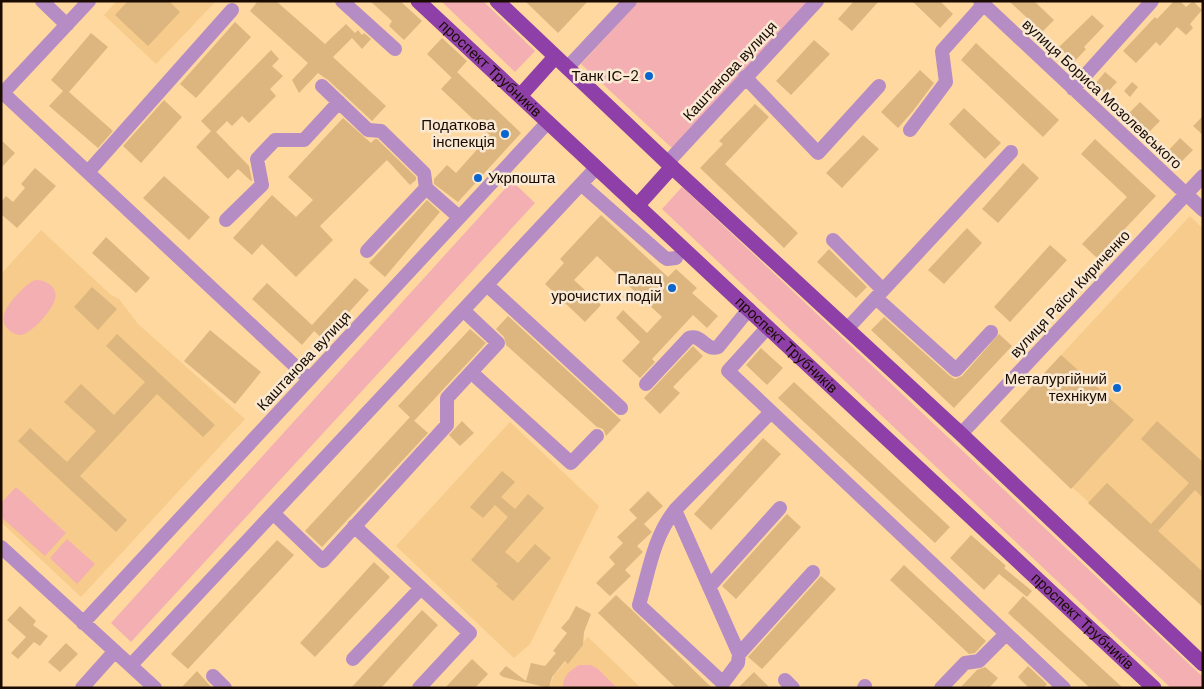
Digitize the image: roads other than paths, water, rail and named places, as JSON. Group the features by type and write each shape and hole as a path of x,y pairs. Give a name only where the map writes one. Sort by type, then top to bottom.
{"main road":[{"name":"проспект Трубників","path":"418,1 1154,688"},
{"path":"497,1 669,165 961,434 1203,664"},
{"path":"520,96 555,57"},
{"path":"637,206 669,165"}],"street":[{"path":"42,1 67,25"},
{"path":"89,1 2,94 309,379"},
{"path":"342,1 395,49"},
{"path":"567,68 630,1"},
{"name":"Каштанова вулиця","path":"669,165 745,78 817,1"},
{"path":"1073,88 1152,1"},
{"path":"910,130 946,82 942,51 982,3"},
{"name":"вулиця Бориса Мозолевського","path":"982,3 1203,210"},
{"path":"88,172 232,10"},
{"path":"745,78 818,152 879,86"},
{"path":"322,86 368,130 381,131 424,173 426,188 459,217"},
{"path":"226,220 262,185 257,159 269,146 275,140 304,140 339,102"},
{"name":"Каштанова вулиця","path":"83,623 548,122"},
{"path":"847,329 1011,152"},
{"path":"131,665 596,168"},
{"name":"вулиця Раїси Кириченко","path":"961,434 1203,176"},
{"path":"581,184 664,257 667,259 676,258"},
{"path":"367,251 426,188"},
{"path":"833,240 879,294 956,370 991,332"},
{"path":"487,285 621,408"},
{"path":"273,513 323,561 447,425 447,398 498,343 463,310"},
{"path":"646,384 689,338 697,337 709,347 714,348 718,346 749,310"},
{"path":"768,327 728,371 1064,688"},
{"path":"471,372 572,463 597,436"},
{"path":"675,510 739,654 738,663 723,683 639,605 658,538 664,524 675,510 771,412"},
{"path":"709,587 780,508"},
{"path":"354,526 470,634 419,688"},
{"path":"1,547 155,688"},
{"path":"739,654 813,572"},
{"path":"353,659 420,588"},
{"path":"941,688 964,663 979,660 1006,634"},
{"path":"82,688 116,651"},
{"path":"213,676 225,688"}],"place":[{"name":"Танк ІС-2","path":"649,76"},
{"name":"Податкова інспекція","path":"505,134"},
{"name":"Укрпошта","path":"478,178"},
{"name":"Палац урочистих подій","path":"672,288"},
{"name":"Металургійний технікум","path":"1117,388"}]}
